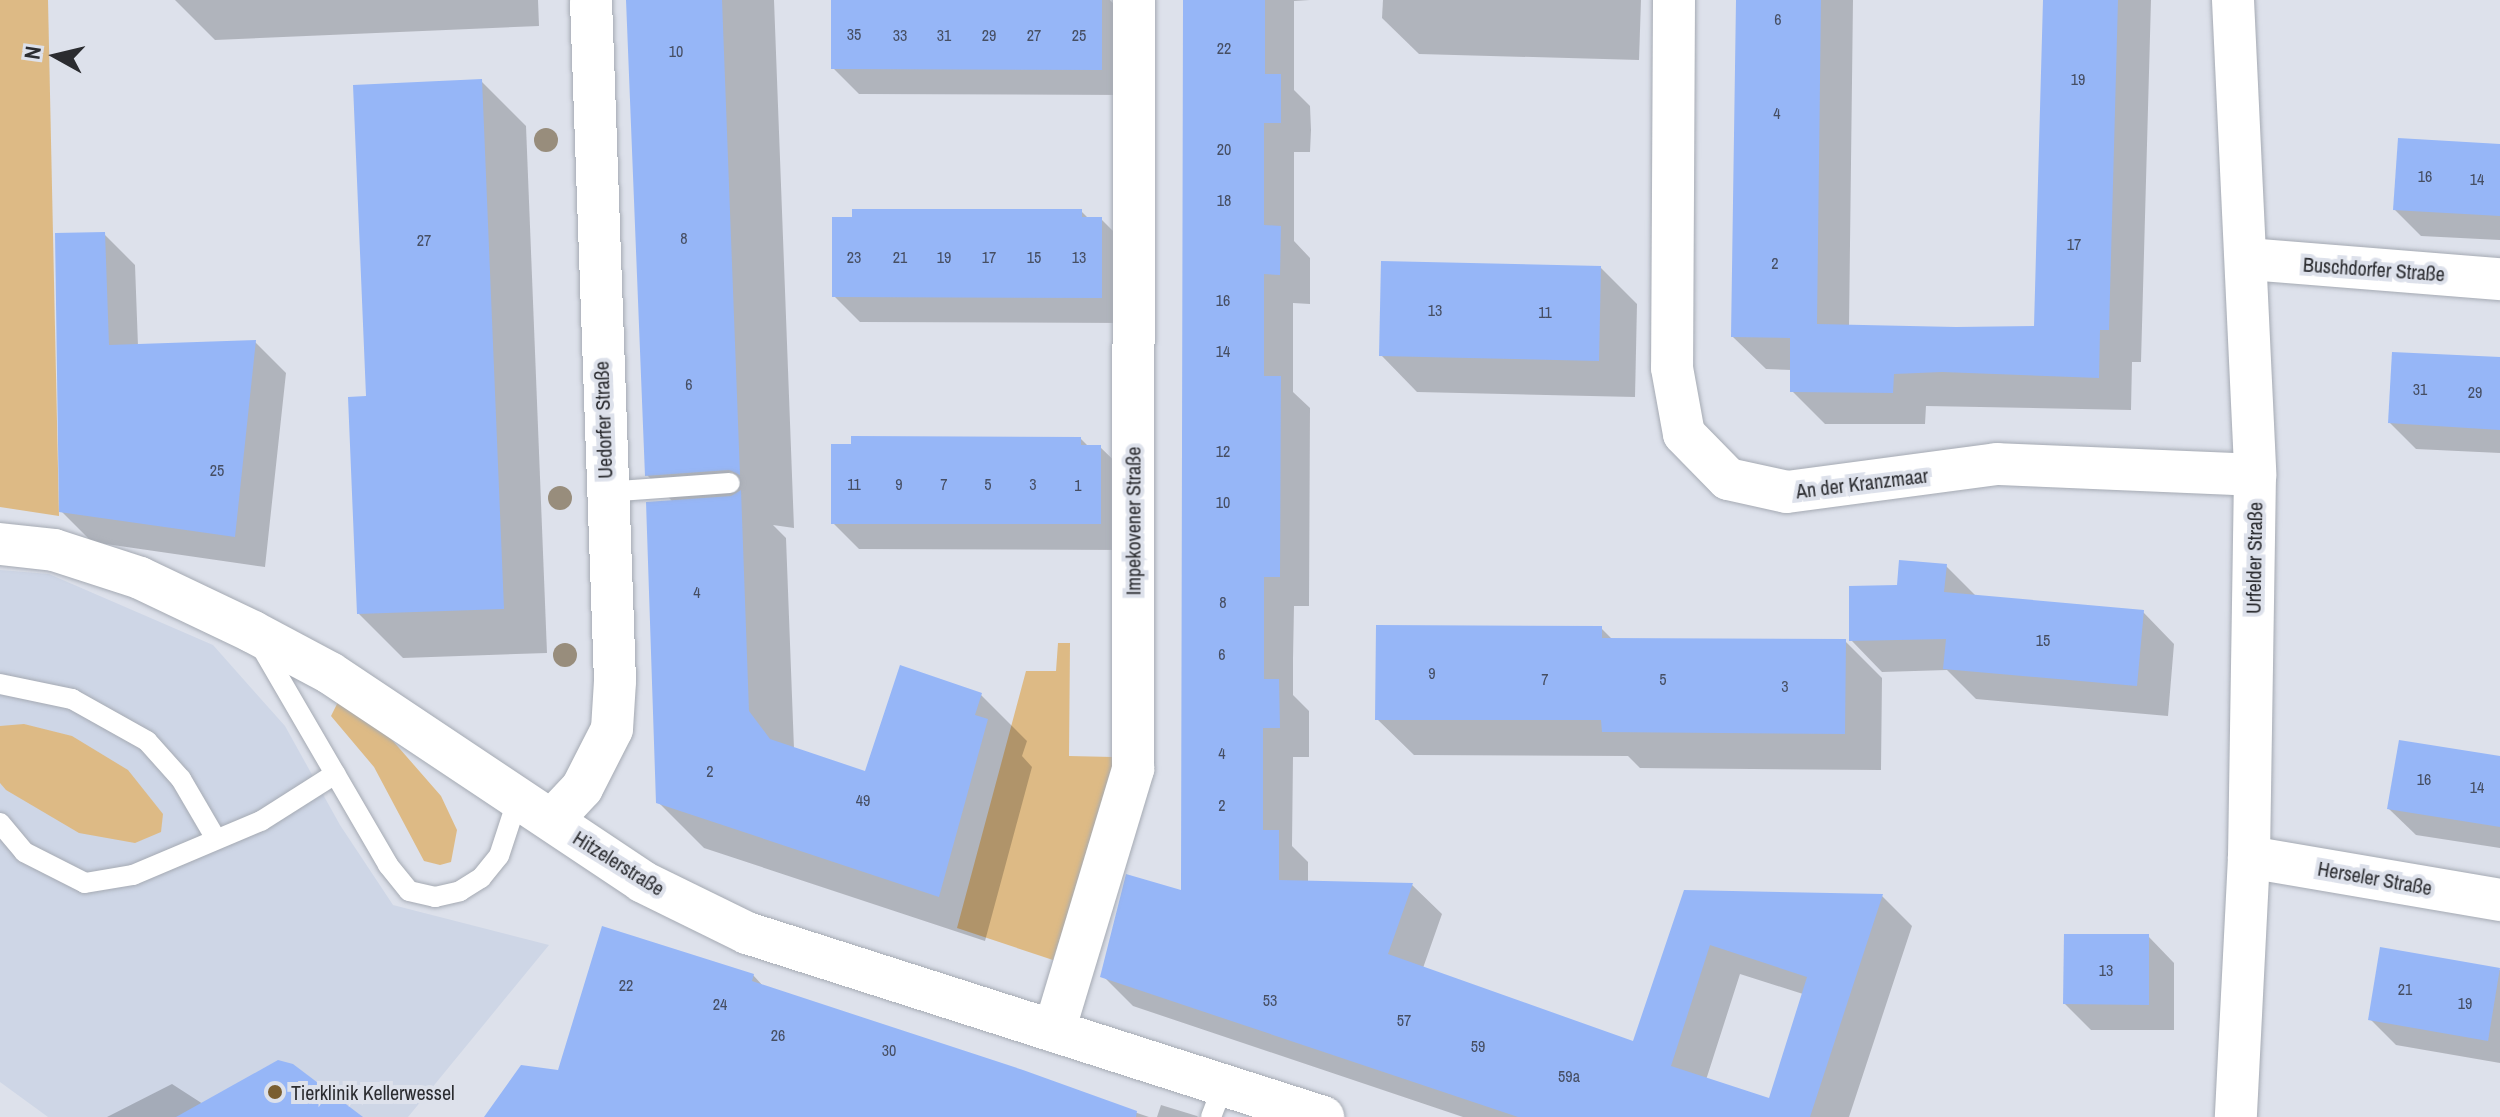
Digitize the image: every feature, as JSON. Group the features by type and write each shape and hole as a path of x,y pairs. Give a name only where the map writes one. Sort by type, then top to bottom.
{"street":[{"name":"Uedorfer Straße","path":"535,809 582,788 612,729 615,681 605,492 591,0"},
{"name":"Impekovener Straße","path":"1054,1031 1133,769 1134,0"},
{"name":"An der Kranzmaar","path":"1674,0 1672,368 1684,434 1728,479 1787,492 1997,464 2255,475"},
{"name":"Urfelder Straße","path":"2233,0 2249,259 2255,475 2249,857 2236,1117"},
{"name":"Buschdorfer Straße","path":"2249,259 2500,279"},
{"name":"Hitzelerstraße","path":"0,544 54,550 140,578 253,632 330,673 419,737 535,809 643,882 747,933 1054,1031 1217,1101 1323,1117"},
{"name":"Herseler Straße","path":"2249,857 2500,900"}],"lane":[{"path":"605,492 730,483"},
{"path":"253,632 335,774 409,891 435,897 460,891 481,878 535,809"},
{"path":"0,684 72,699 147,741 181,779 216,839"},
{"path":"0,823 24,852 85,883 133,875 261,821 335,774"}],"shaded area":[{"path":"0,0 48,0 59,516 0,507"},
{"path":"0,570 49,574 213,645 285,726 340,825 393,905 549,945 408,1117 48,1117 0,1082"},
{"path":"1058,643 1070,643 1069,756 1113,757 1113,779 1053,960 957,928 1026,671 1056,671"},
{"path":"339,700 351,703 393,741 441,796 457,830 451,862 440,865 424,861 374,767 331,716"},
{"path":"24,724 72,736 128,770 163,814 161,832 135,843 79,833 6,790 0,783 0,726"}],"building":[{"path":"626,0 722,0 740,475 729,470 645,476"},
{"path":"831,0 1102,0 1102,70 831,69"},
{"path":"1183,0 1265,0 1265,74 1281,74 1281,123 1264,123 1264,225 1281,226 1280,275 1264,274 1264,376 1281,376 1280,577 1264,577 1264,679 1279,679 1280,728 1263,728 1263,830 1279,830 1279,880 1413,883 1388,954 1633,1041 1684,890 1883,894 1810,1117 1518,1117 1100,977 1126,874 1181,890","holes":["1710,945 1807,977 1769,1098 1671,1066"]},
{"path":"1736,0 1821,0 1817,324 1956,327 2034,326 2043,0 2118,0 2109,330 2100,330 2099,378 1942,372 1894,374 1893,393 1790,392 1790,338 1731,337"},
{"path":"482,79 504,609 357,614 348,397 366,396 353,85"},
{"path":"2398,138 2500,144 2500,216 2393,210"},
{"path":"852,209 1082,209 1082,217 1102,217 1102,298 832,297 832,217 852,217"},
{"path":"105,232 109,345 256,340 235,537 59,512 55,233"},
{"path":"1381,261 1601,266 1599,361 1379,356"},
{"path":"2392,352 2500,357 2500,430 2388,423"},
{"path":"851,436 1081,437 1081,445 1101,445 1101,524 831,524 831,444 851,444"},
{"path":"741,490 749,711 770,739 865,771 900,665 982,693 975,715 988,719 939,897 656,803 646,502 731,496"},
{"path":"1899,560 1947,564 1944,592 2144,610 2137,686 1943,669 1946,639 1849,641 1849,586 1897,585"},
{"path":"1376,625 1602,626 1602,638 1846,639 1845,734 1602,732 1601,720 1375,720"},
{"path":"2399,740 2500,756 2500,827 2387,809"},
{"path":"602,926 754,974 752,981 1023,1070 1137,1111 1136,1117 484,1117 521,1065 558,1070"},
{"path":"2064,934 2149,934 2149,1005 2063,1004"},
{"path":"2380,947 2500,968 2488,1041 2368,1020"},
{"name":"Tierklinik Kellerwessel","path":"278,1060 293,1064 363,1117 176,1117"}],"place":[{"name":"Tierklinik Kellerwessel","path":"275,1092"}]}
